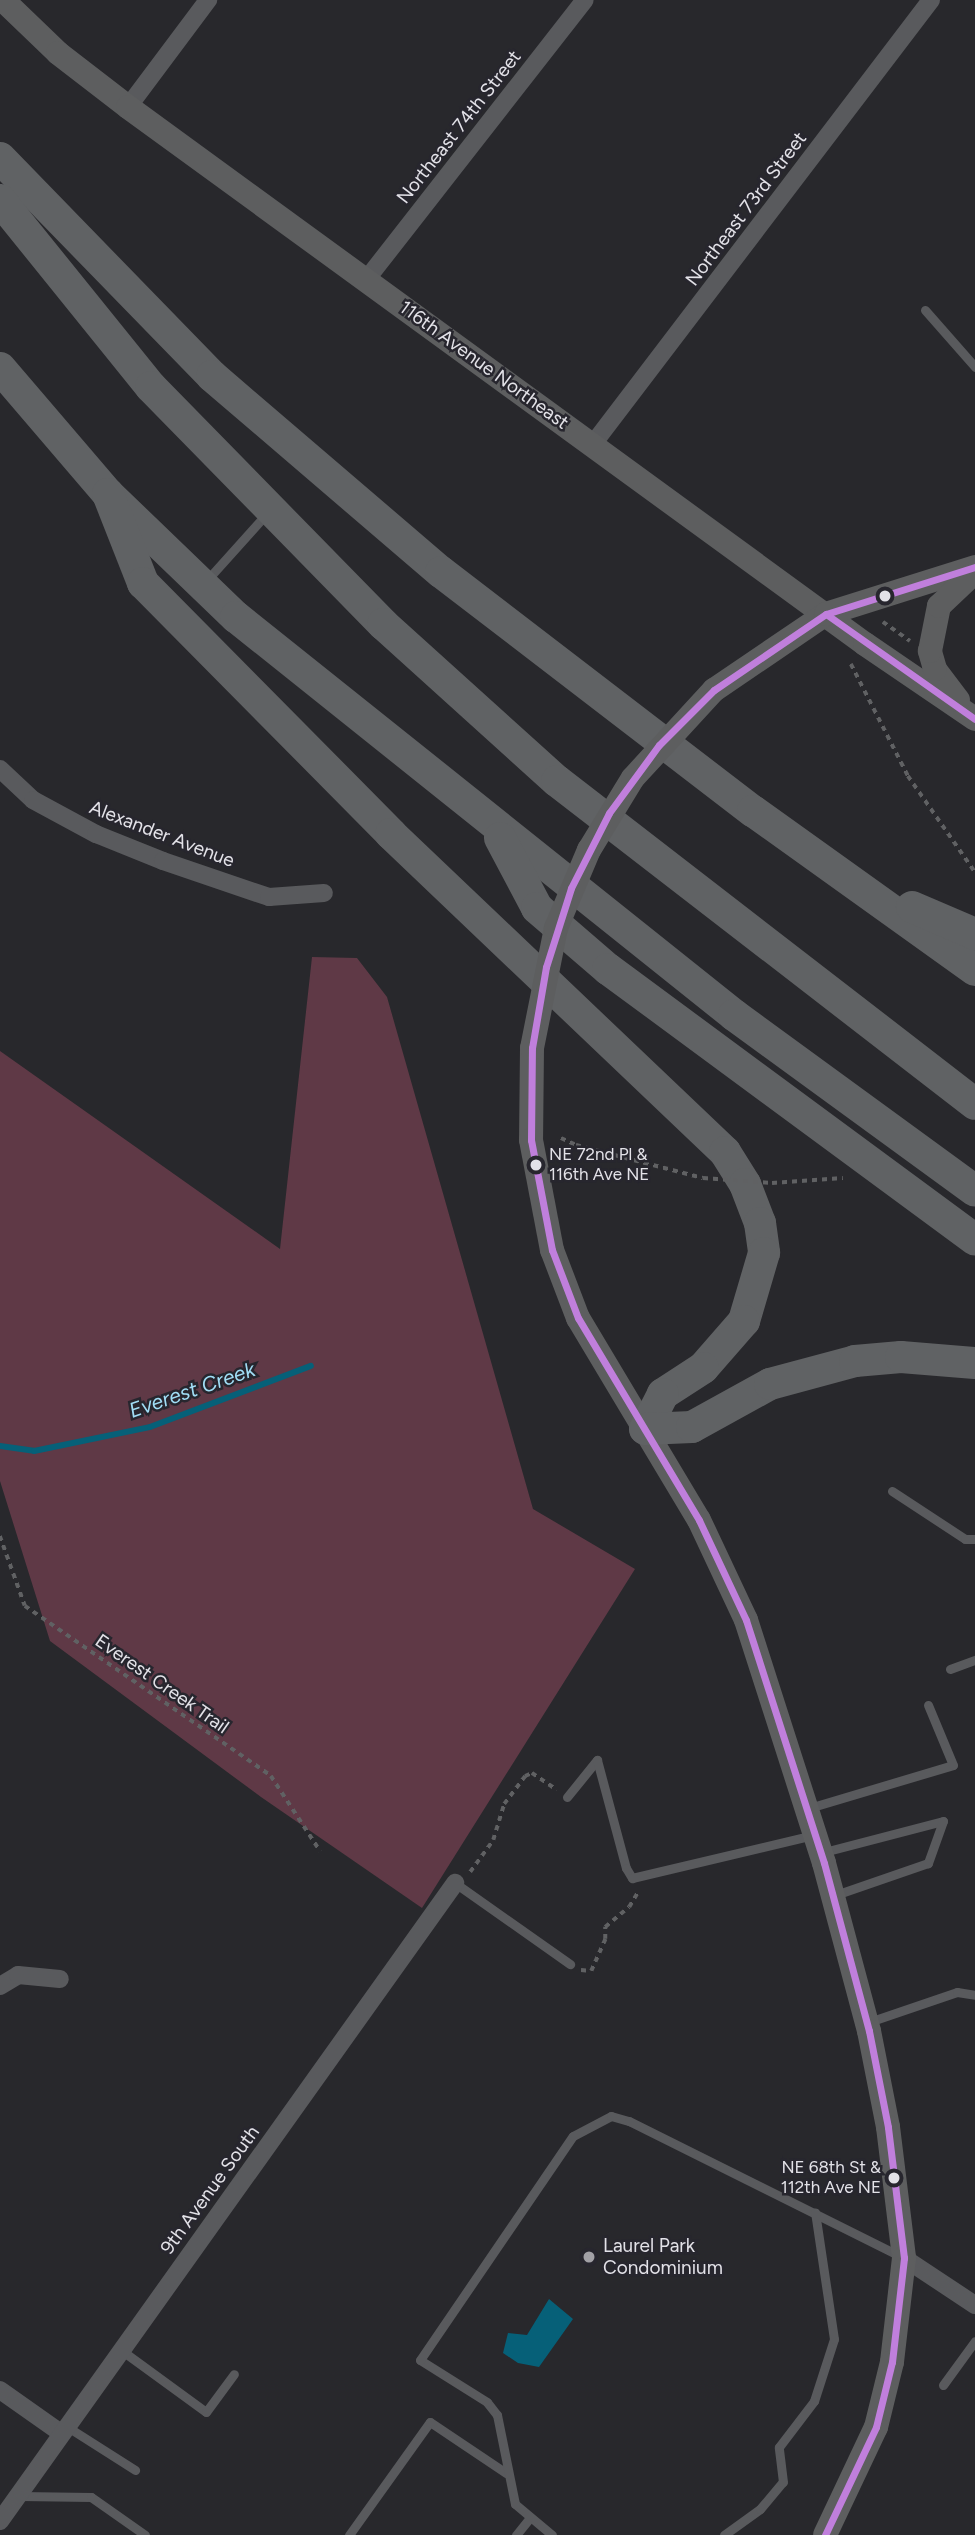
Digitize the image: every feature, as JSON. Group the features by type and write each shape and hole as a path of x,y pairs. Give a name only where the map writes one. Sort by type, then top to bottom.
{"highway":[{"path":"0,158 212,376 441,572 825,863 975,970"},
{"path":"0,200 151,387 268,511 383,624 557,781 975,1104"},
{"path":"0,368 108,494 201,586 495,828 734,1016 975,1191"},
{"path":"108,494 143,583 391,834 724,1152 745,1184 760,1223 764,1253 744,1321 703,1368 663,1394 645,1429 692,1427 770,1384 855,1362 901,1357 975,1363"},
{"path":"495,828 537,908 608,969 975,1240"},
{"path":"825,863 975,934"}],"main road":[{"name":"116th Avenue Northeast","path":"3,0 58,53 128,107 972,717"},
{"path":"825,2535 876,2427 892,2362 904,2259 888,2127 867,2023 833,1895 734,1591 699,1520 578,1318 552,1250 533,1154 532,1048 556,928 589,850 633,778 714,690 826,614 975,566"},
{"path":"972,717 935,669 930,652 939,606 975,572"}],"street":[{"path":"128,107 208,0"},
{"name":"Northeast 74th Street","path":"366,280 585,0"},
{"name":"Northeast 73rd Street","path":"593,444 931,0"},
{"name":"Alexander Avenue","path":"0,769 33,800 96,834 163,861 269,897 324,893"},
{"name":"9th Avenue South","path":"0,2521 454,1883"},
{"path":"0,1986 18,1975 60,1979"},
{"path":"904,2259 975,2305"},
{"path":"0,2390 64,2430"}],"lane":[{"path":"925,310 975,367"},
{"path":"201,586 268,511"},
{"path":"892,1491 965,1539 975,1539"},
{"path":"950,1669 975,1660"},
{"path":"807,1809 953,1765 928,1705"},
{"path":"567,1797 597,1760 626,1868 632,1878 943,1821 928,1863 833,1895"},
{"path":"454,1883 570,1964"},
{"path":"867,2023 957,1992 975,1995"},
{"path":"551,2535 529,2519 515,2504 506,2473 502,2427 497,2415 487,2402 420,2360 573,2136 595,2120 611,2116 629,2121 816,2212 904,2259"},
{"path":"724,2535 760,2509 783,2482 779,2447 814,2401 834,2339 816,2212"},
{"path":"943,2385 975,2341"},
{"path":"121,2350 206,2412 234,2374"},
{"path":"349,2535 430,2422 506,2473"},
{"path":"64,2430 135,2470"},
{"path":"18,2496 91,2497 145,2535"},
{"path":"516,2535 529,2519"}],"path":[{"path":"883,622 911,642"},
{"path":"850,662 908,776 975,872"},
{"path":"561,1138 576,1145 703,1178 772,1183 843,1178"},
{"name":"Everest Creek Trail","path":"0,1536 25,1606 271,1776 320,1851"},
{"path":"0,1552 6,1553"},
{"path":"454,1883 468,1876 493,1840 504,1804 524,1776 532,1773 567,1797"},
{"path":"570,1964 585,1973 591,1971 605,1939 605,1927 629,1907 649,1874"}],"shaded area":[{"path":"312,957 357,958 387,997 533,1509 635,1569 422,1908 261,1797 50,1641 0,1481 0,1051 280,1249"}],"water":[{"path":"549,2299 573,2319 539,2367 518,2363 503,2353 508,2333 527,2335"}],"waterway":[{"name":"Everest Creek","path":"0,1446 34,1451 150,1427 311,1366"}],"transit line":[{"path":"825,2535 876,2427 892,2362 904,2258 888,2127 869,2031 824,1863 746,1620 699,1520 578,1318 552,1250 531,1140 532,1048 546,967 571,888 609,813 659,745 714,690 826,614 975,567"},
{"path":"826,614 975,719"}],"place":[{"name":"NE 72nd Pl & 116th Ave NE","path":"536,1165"},
{"name":"NE 68th St & 112th Ave NE","path":"894,2178"},
{"name":"Laurel Park Condominium","path":"589,2257"}]}
